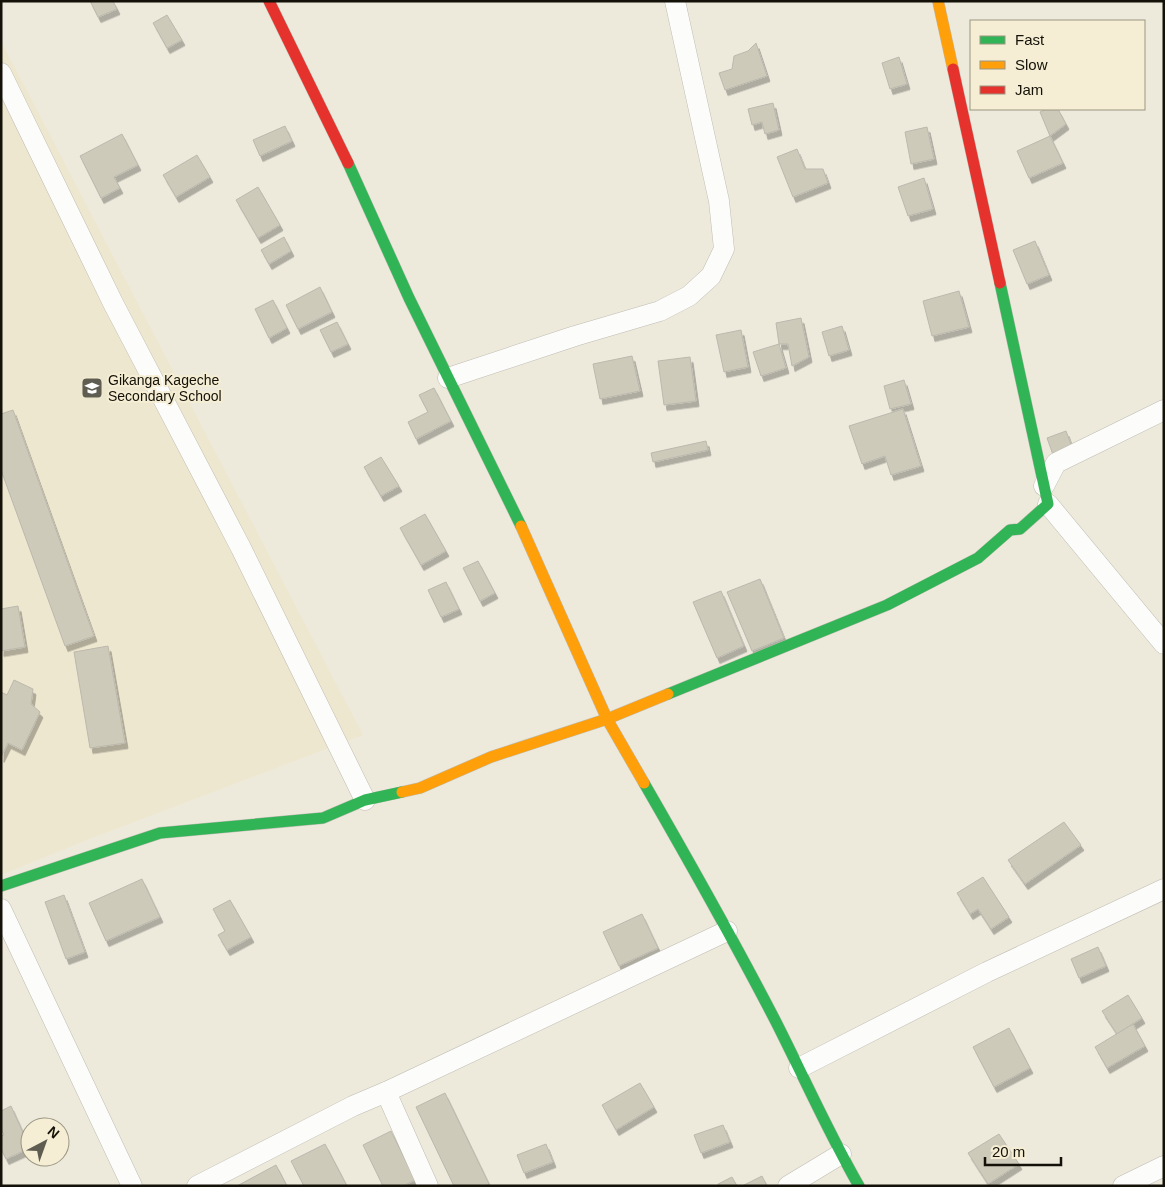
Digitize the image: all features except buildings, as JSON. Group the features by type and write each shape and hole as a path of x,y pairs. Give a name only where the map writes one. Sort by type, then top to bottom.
{"street":[{"path":"270,1 329,122 409,298 514,512 607,719 707,893 859,1186"},
{"path":"448,378 575,336 660,311 689,296 711,276 724,249 719,201 675,1"},
{"path":"938,1 1046,495 1164,644"},
{"path":"1,72 113,303 241,548 365,800"},
{"path":"1,886 160,833 323,818 365,800 420,788 491,758 607,719 887,605 978,558 1010,530 1020,529 1046,495 1056,463 1164,410"},
{"path":"798,1068 987,972 1164,889"},
{"path":"1,909 132,1186"},
{"path":"197,1186 353,1106 727,931"},
{"path":"386,1092 428,1186"},
{"path":"788,1186 841,1154"},
{"path":"1123,1186 1164,1166"}],"shaded area":[{"name":"Gikanga Kageche Secondary School","path":"1,41 363,735 92,838 1,875"}],"traffic: fast":[{"path":"348,163 409,298 521,526"},
{"path":"668,694 887,605 978,558 1010,530 1020,529 1048,504 1000,283"},
{"path":"644,783 711,900 859,1186"},
{"path":"1,886 160,833 323,818 365,800 402,792"}],"traffic: slow":[{"path":"938,1 953,69"},
{"path":"521,526 607,719 644,783"},
{"path":"402,792 420,788 491,757 607,719 668,694"}],"traffic: jam":[{"path":"269,1 348,163"},
{"path":"953,69 1000,283"}],"place":[{"name":"Gikanga Kageche Secondary School","path":"92,388"}]}
